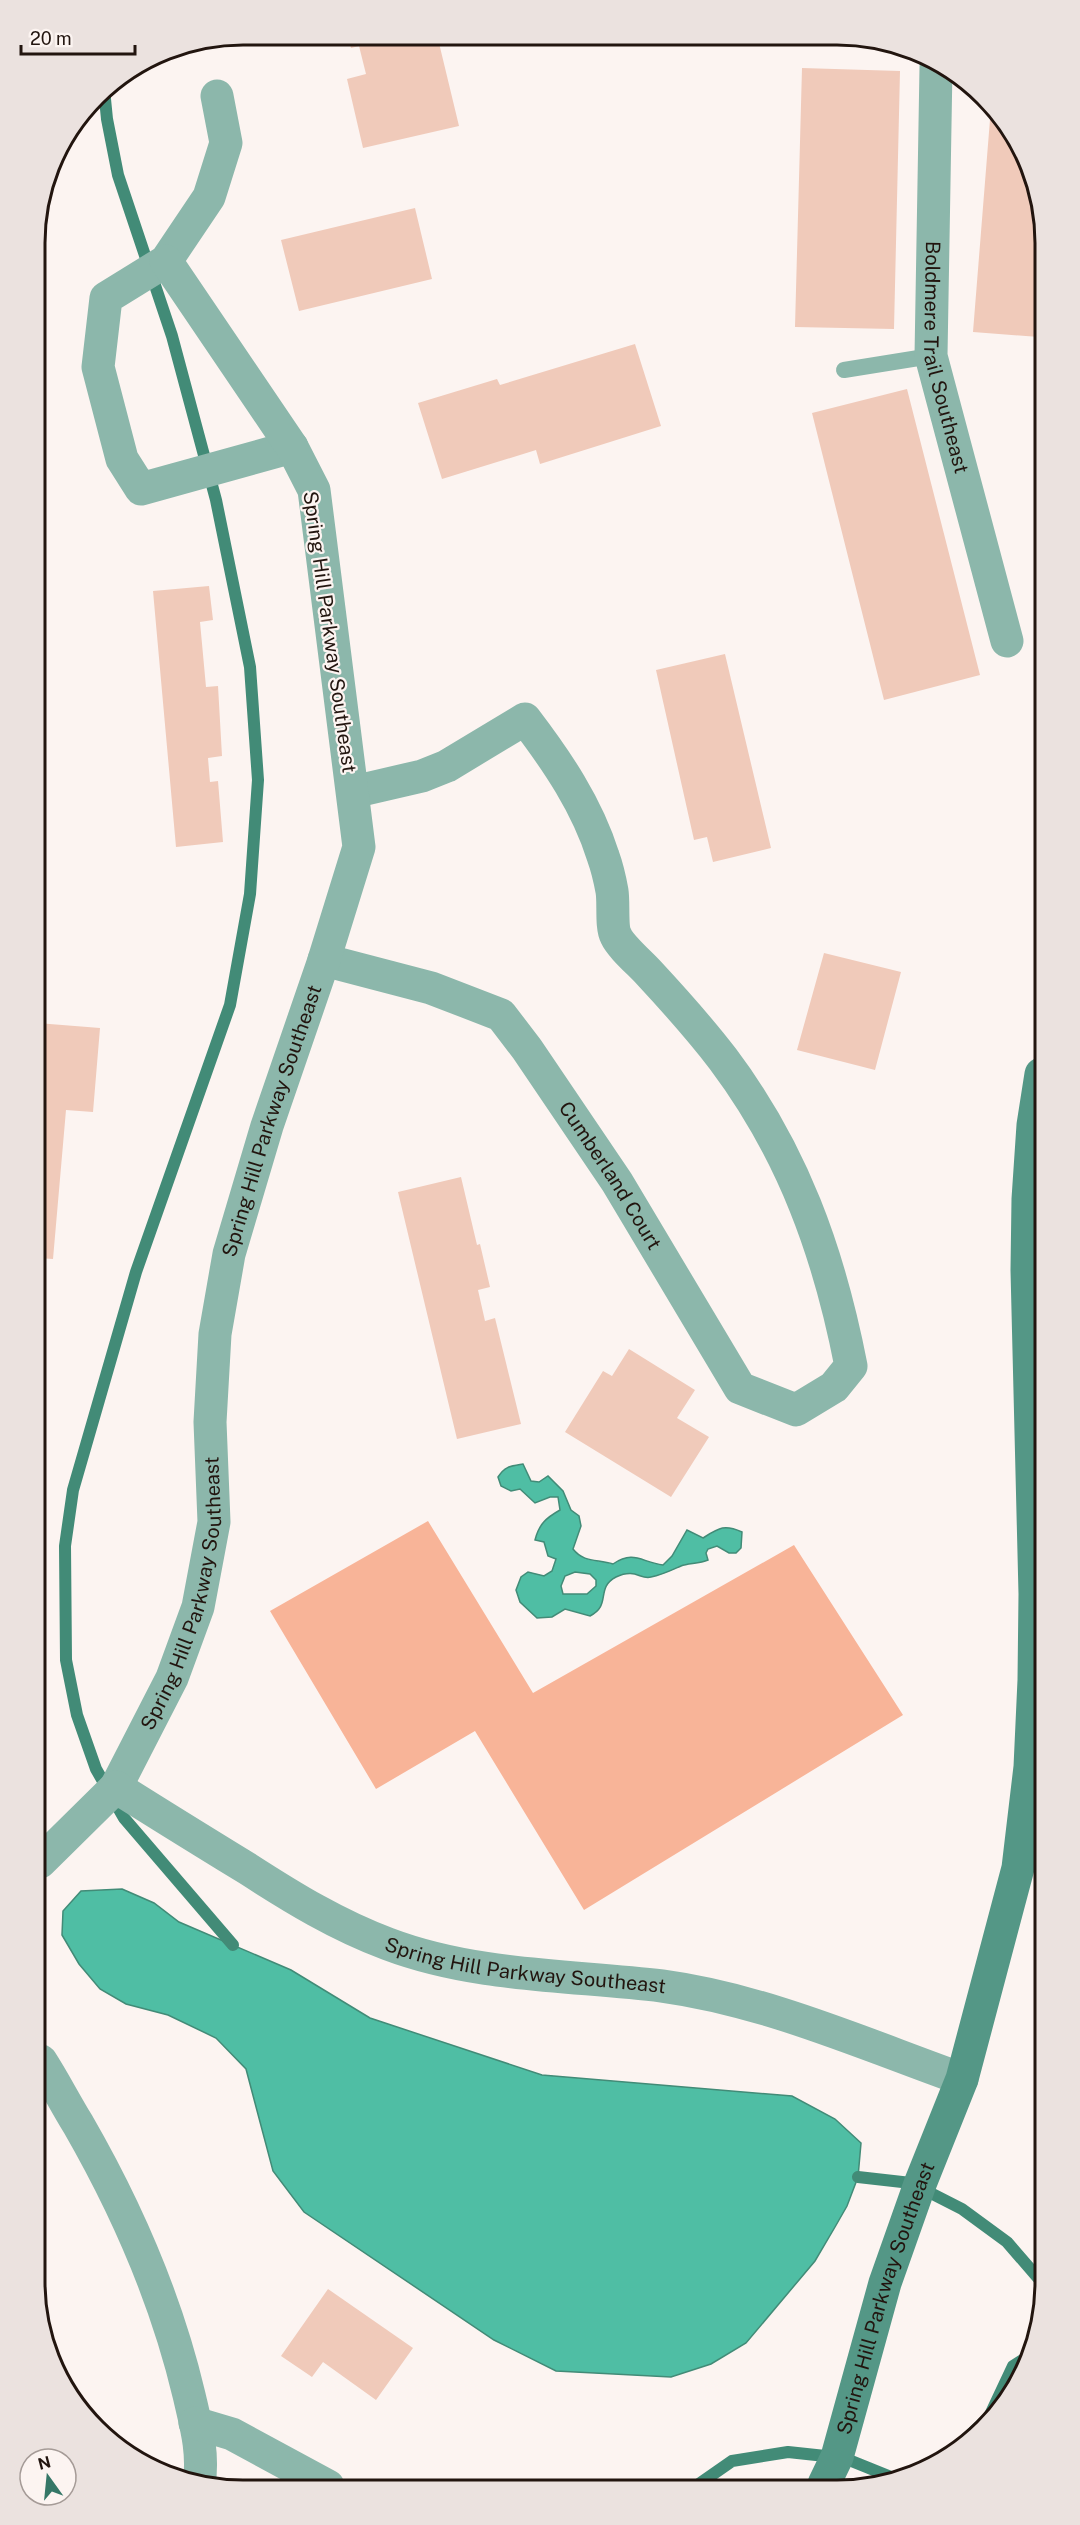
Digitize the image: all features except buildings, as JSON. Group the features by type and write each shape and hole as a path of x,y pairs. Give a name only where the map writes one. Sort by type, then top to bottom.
{"street":[{"name":"Boldmere Trail Southeast","path":"936,71 931,356 1007,641"},
{"path":"217,96 225,143 209,196 166,261 106,298 98,367 122,459 141,489 292,447"},
{"name":"Spring Hill Parkway Southeast","path":"45,1857 116,1788 172,1678 198,1607 214,1522 210,1411 215,1334 229,1254 267,1126 324,960 359,847 314,490 292,447 166,261"},
{"name":"Cumberland Court","path":"324,960 431,988 501,1015 527,1049 617,1182 740,1388 796,1410 834,1387 851,1366 838,1303 818,1239 793,1176 758,1109 722,1059 676,1002 615,936 612,892 603,856 588,818 572,785 525,719 447,766 422,776 353,792"},
{"name":"Spring Hill Parkway Southeast","path":"826,2480 837,2457 885,2283 920,2184 962,2079 1018,1868 1030,1767 1034,1680 1035,1594 1027,1270 1028,1199 1035,1112"},
{"name":"Spring Hill Parkway Southeast","path":"116,1788 339,1925 390,1945 466,1965 578,1980 662,1986 722,1998 777,2013 962,2079"},
{"path":"45,2068 107,2176 160,2296 184,2376 195,2423 202,2466 201,2475"},
{"path":"195,2423 232,2434 317,2480"}],"lane":[{"path":"844,370 931,356"}],"shaded area":[{"path":"523,1464 531,1481 539,1482 548,1476 563,1491 571,1510 579,1516 581,1526 573,1549 586,1559 613,1564 632,1557 663,1565 672,1556 687,1530 703,1538 722,1528 731,1528 742,1532 741,1548 736,1553 729,1553 717,1546 708,1549 706,1553 708,1560 684,1565 655,1576 628,1574 616,1577 606,1586 597,1612 590,1616 565,1609 552,1617 537,1618 520,1602 516,1590 521,1577 528,1572 544,1576 552,1571 556,1559 548,1556 544,1542 535,1540 544,1522 560,1510 558,1497 550,1497 535,1503 520,1489 511,1491 501,1486 498,1477 503,1471","holes":["575,1572 590,1574 596,1580 596,1586 587,1594 563,1594 561,1586 565,1576"]},
{"path":"428,1521 533,1693 794,1545 903,1715 584,1910 475,1731 376,1789 270,1611"},
{"path":"122,1889 154,1903 179,1922 291,1970 370,2018 542,2075 792,2096 835,2119 861,2143 858,2177 847,2206 815,2261 746,2343 711,2364 671,2377 556,2371 494,2340 304,2212 273,2171 246,2069 216,2038 168,2015 126,2004 100,1989 79,1964 62,1935 63,1911 81,1891"}],"waterway":[{"path":"105,101 118,175 172,336 216,500 250,667 258,780 250,894 230,1005 136,1272 73,1490 65,1546 66,1660 77,1715 96,1769 124,1818 233,1945"},
{"path":"858,2177 911,2183 962,2209 1007,2242 1035,2274"},
{"path":"998,2397 1013,2366 1018,2363"},
{"path":"705,2480 732,2461 788,2452 844,2458 883,2474"}]}
